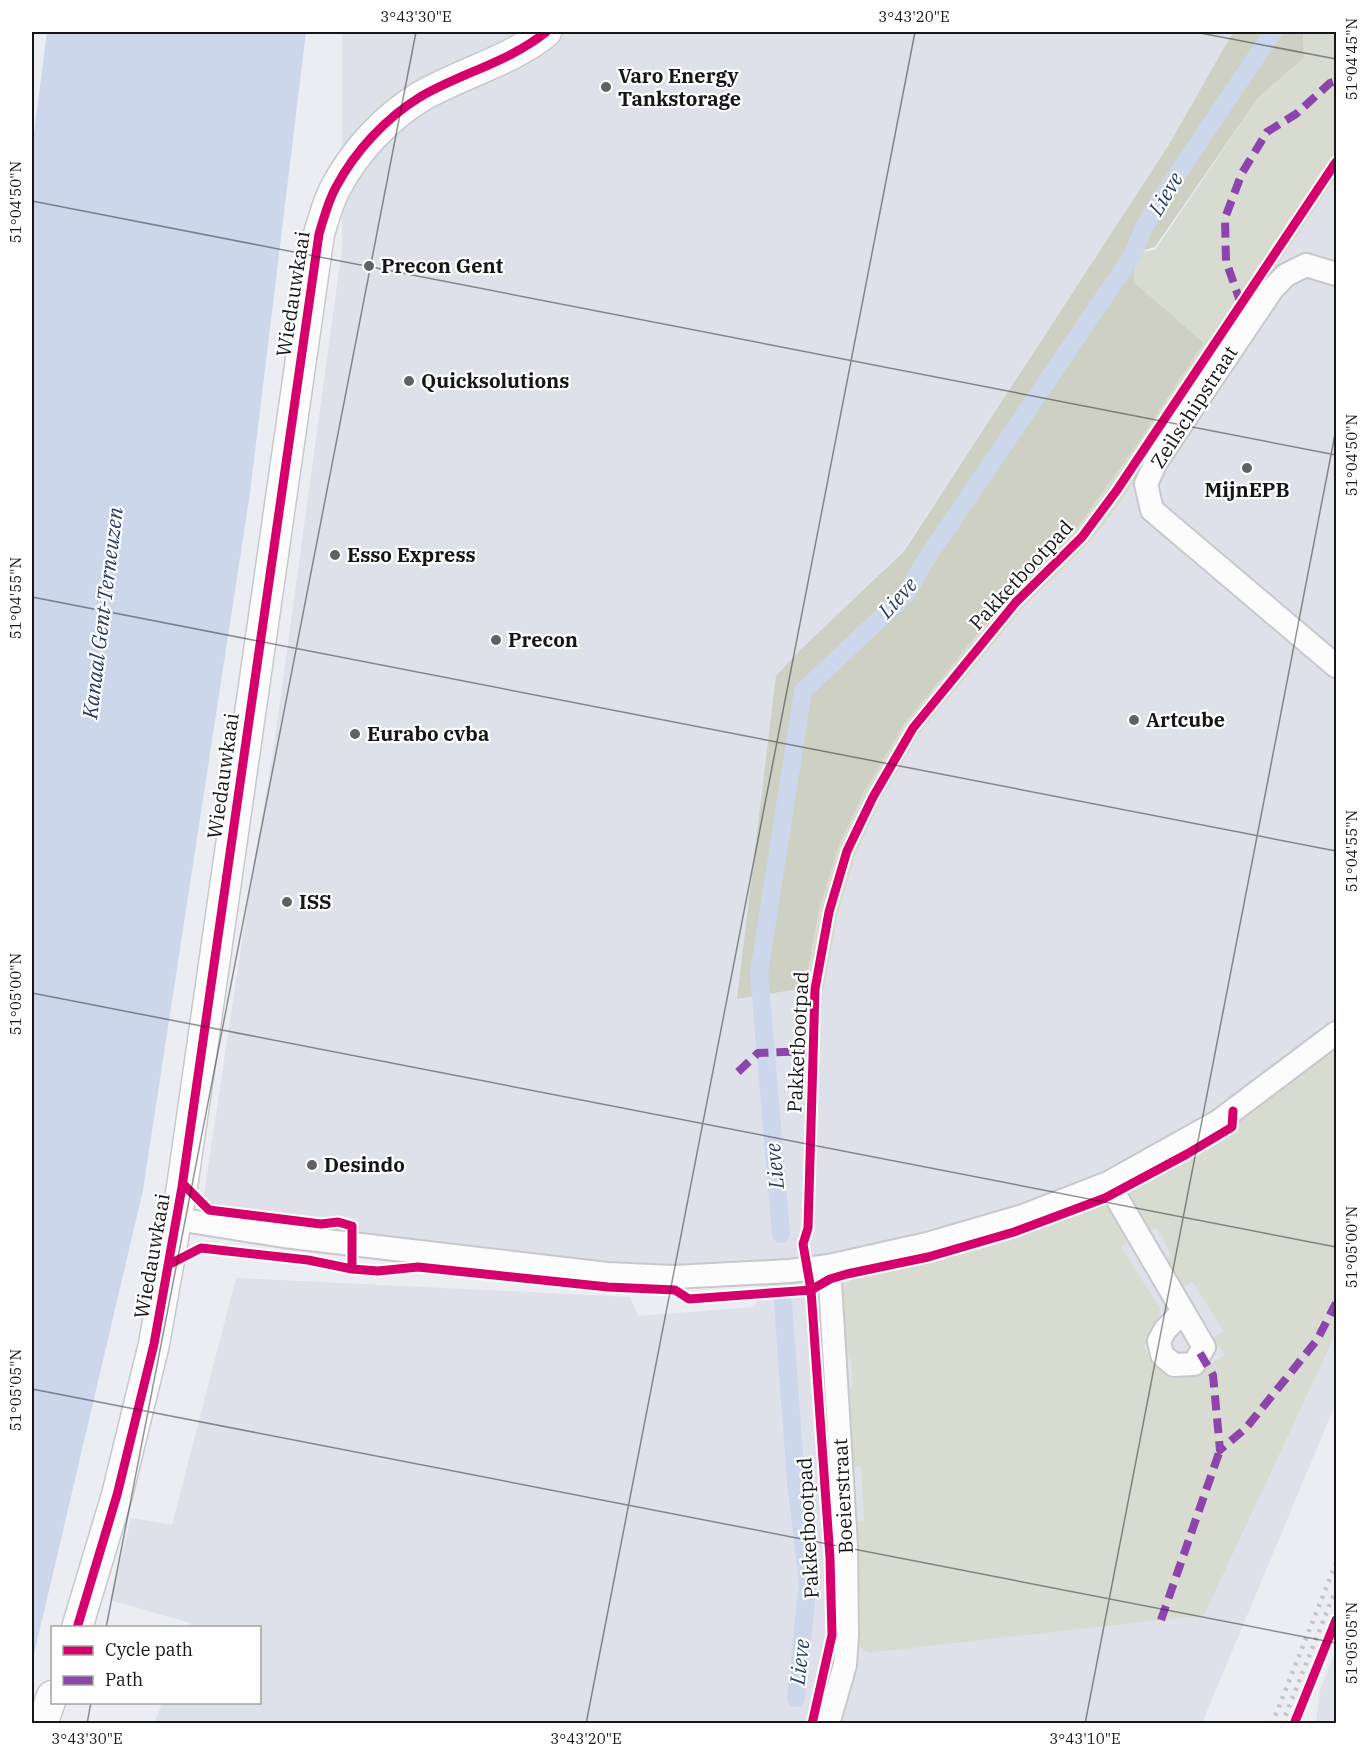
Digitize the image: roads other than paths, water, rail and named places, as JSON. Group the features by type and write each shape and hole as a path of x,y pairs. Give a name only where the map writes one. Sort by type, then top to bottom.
{"main road":[{"name":"Wiedauwkaai","path":"78,1626 117,1494 154,1344 177,1219 319,234 335,189 350,163 387,122 421,97 490,65 546,32"},
{"path":"42,1724 51,1699"}],"street":[{"name":"Zeilschipstraat","path":"1336,274 1306,265 1286,275 1273,288 1156,462 1146,484 1152,510 1336,666"},
{"path":"177,1219 284,1236 607,1274 674,1277 790,1271 829,1266 927,1245 1023,1216 1108,1183 1219,1122 1336,1033"},
{"path":"1108,1183 1183,1311"},
{"name":"Boeierstraat","path":"828,1724 844,1665 847,1606 846,1547 829,1266"}],"water":[{"name":"Kanaal Gent-Terneuzen","path":"47,32 306,32 250,493 143,1190 32,1659 32,149"}],"waterway":[{"name":"Lieve","path":"781,1234 759,973 803,691 906,594 925,561 1134,253 1143,229 1164,194 1273,32"},
{"name":"Lieve","path":"783,1303 796,1482 808,1582 796,1698"}],"railway":[{"path":"1272,1724 1336,1563"},
{"path":"1282,1724 1336,1589"}],"place":[{"name":"Varo Energy Tankstorage","path":"606,87"},
{"name":"Precon Gent","path":"369,266"},
{"name":"Quicksolutions","path":"409,381"},
{"name":"MijnEPB","path":"1247,468"},
{"name":"Esso Express","path":"335,555"},
{"name":"Precon","path":"496,640"},
{"name":"Artcube","path":"1134,720"},
{"name":"Eurabo cvba","path":"355,734"},
{"name":"ISS","path":"287,902"},
{"name":"Desindo","path":"312,1165"}]}
